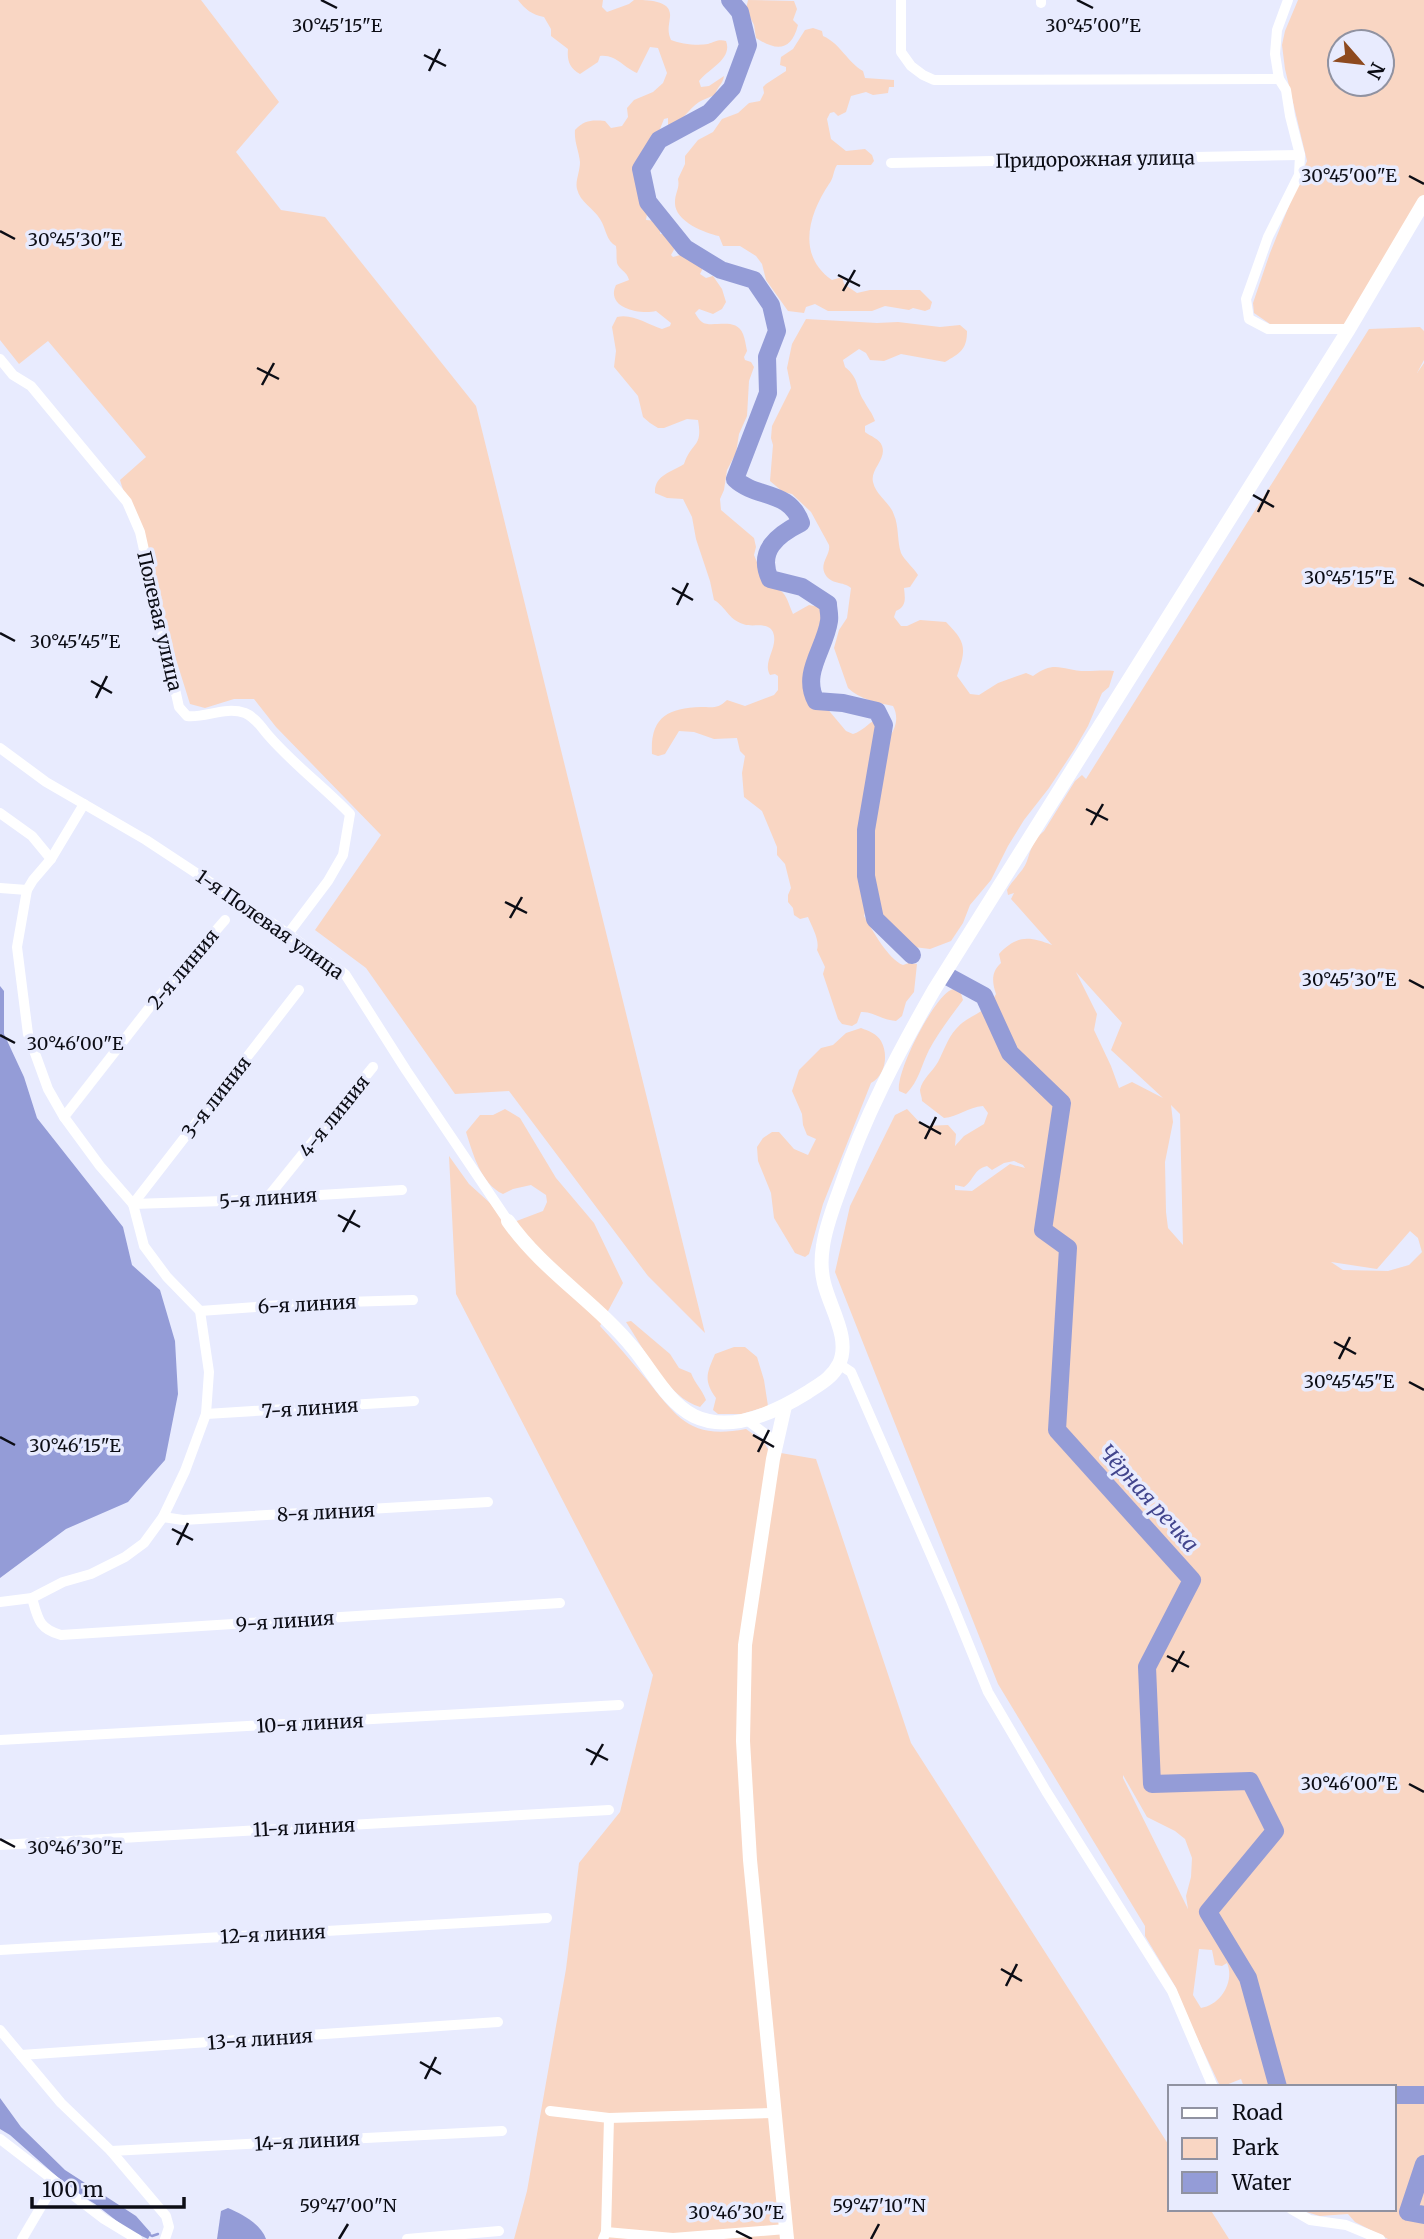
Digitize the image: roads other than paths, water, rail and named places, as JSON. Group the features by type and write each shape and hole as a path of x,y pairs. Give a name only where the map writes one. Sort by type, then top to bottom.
{"street":[{"path":"901,0 901,52 911,66 934,80 1279,79"},
{"path":"1287,0 1277,30 1275,54 1279,79 1286,90 1300,155 1299,175 1268,237 1246,299 1249,318 1268,329 1349,329"},
{"name":"Придорожная улица","path":"891,163 1300,155"},
{"path":"508,1221 542,1262 626,1339 684,1409 694,1416 715,1422 747,1420 785,1406 827,1380 839,1364 843,1346 838,1322 824,1284 821,1269 822,1248 848,1163 902,1045 1349,329 1424,202"},
{"name":"Полевая улица","path":"0,359 13,375 31,386 127,502 140,532 179,707 187,716 196,717 227,710 245,713 253,718 280,749 350,814 344,855 288,934"},
{"name":"1-я Полевая улица","path":"0,748 46,782 146,840 345,974 413,1081 508,1221"},
{"path":"0,1602 32,1598 63,1582 91,1574 125,1557 144,1543 163,1517 185,1471 206,1414 209,1372 200,1311 167,1277 144,1246 133,1204 100,1166 65,1117 48,1089 28,1034 17,947 27,890 51,859 84,804"},
{"path":"0,813 32,836 51,859"},
{"path":"0,888 27,890"},
{"name":"2-я линия","path":"65,1117 149,1008 225,920"},
{"name":"3-я линия","path":"133,1204 299,990"},
{"name":"4-я линия","path":"268,1197 373,1067"},
{"name":"5-я линия","path":"133,1204 402,1190"},
{"name":"6-я линия","path":"200,1311 311,1303 413,1300"},
{"path":"839,1364 850,1372 946,1589 988,1692 1046,1791 1171,1991 1212,2085"},
{"name":"7-я линия","path":"206,1414 414,1401"},
{"path":"608,2118 605,2236 673,2238 787,2234 750,1860 743,1741 744,1645 785,1406"},
{"path":"747,1420 768,1436 776,1448"},
{"name":"8-я линия","path":"163,1517 183,1520 488,1502"},
{"name":"9-я линия","path":"32,1598 39,1622 49,1632 61,1635 560,1603"},
{"name":"10-я линия","path":"0,1740 619,1705"},
{"name":"11-я линия","path":"0,1845 608,1810"},
{"name":"12-я линия","path":"0,1950 547,1917"},
{"name":"13-я линия","path":"21,2055 498,2022"},
{"path":"0,2030 61,2103 111,2151 166,2216 169,2227 165,2239"},
{"path":"550,2111 608,2118 774,2113"},
{"name":"14-я линия","path":"111,2151 502,2131"},
{"path":"0,2138 55,2183 137,2239"},
{"path":"22,2239 55,2183"},
{"path":"1294,2211 1310,2220 1346,2225 1380,2239"},
{"path":"407,2239 499,2231"}],"water":[{"path":"0,986 4,991 4,1034 24,1077 37,1118 123,1227 132,1265 160,1290 175,1341 178,1394 165,1460 128,1502 66,1529 0,1578"},
{"path":"0,2098 21,2127 65,2170 136,2216 151,2233 148,2239 127,2229 71,2189 0,2129"},
{"path":"228,2208 255,2224 266,2239 217,2239 221,2211"}],"waterway":[{"name":"Чёрная речка","path":"730,0 740,12 748,45 732,88 709,113 659,140 641,169 648,202 685,248 721,270 754,280 771,305 777,331 767,357 768,393 735,479 752,490 780,499 796,512 801,523 777,539 766,560 770,579 802,587 828,604 827,631 812,671 812,691 816,701 843,703 877,711 884,725 866,830 866,876 875,919 912,955"},
{"name":"Чёрная речка","path":"949,977 984,996 1010,1053 1062,1103 1043,1230 1068,1248 1057,1430 1192,1580 1147,1667 1152,1784 1250,1781 1275,1831 1208,1912 1248,1978 1277,2085"},
{"name":"Чёрная речка","path":"1396,2095 1424,2095"},
{"name":"Чёрная речка","path":"1424,2164 1408,2212 1424,2215"},
{"path":"148,2234 158,2234"}]}
